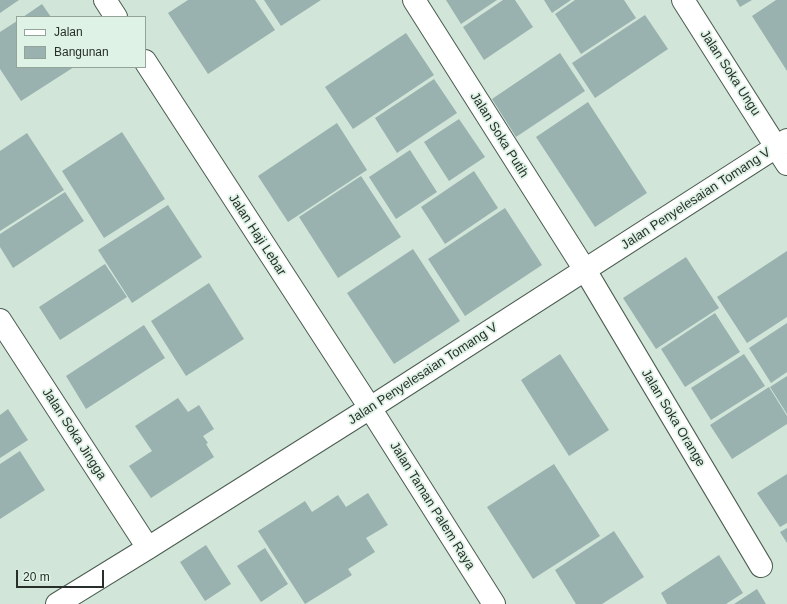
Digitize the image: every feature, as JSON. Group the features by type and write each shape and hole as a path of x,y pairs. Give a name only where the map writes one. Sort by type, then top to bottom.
{"street":[{"path":"105,0 115,16"},
{"name":"Jalan Soka Putih","path":"414,0 585,270"},
{"name":"Jalan Soka Ungu","path":"683,0 783,150"},
{"name":"Jalan Haji Lebar","path":"146,63 370,408"},
{"name":"Jalan Penyelesaian Tomang V","path":"57,604 370,408 585,270 783,150"},
{"name":"Jalan Soka Orange","path":"585,270 761,566"},
{"name":"Jalan Soka Jingga","path":"0,320 148,548"},
{"name":"Jalan Taman Palem Raya","path":"370,408 494,604"}],"building":[{"path":"0,0 19,0 0,13"},
{"path":"188,0 255,0 275,30 208,74 168,13"},
{"path":"264,0 321,0 281,26"},
{"path":"446,0 497,0 461,24"},
{"path":"503,0 515,0 533,27 484,60 463,27"},
{"path":"544,0 571,0 552,13"},
{"path":"575,0 624,0 636,18 581,54 555,14"},
{"path":"736,0 752,0 740,7"},
{"path":"776,0 787,0 787,71 752,16"},
{"path":"42,4 50,16 24,16"},
{"path":"645,15 668,49 595,98 572,63"},
{"path":"16,22 16,68 72,68 21,101 0,69 0,32"},
{"path":"406,33 434,75 353,129 325,87"},
{"path":"560,53 585,91 516,137 492,99"},
{"path":"434,79 457,113 397,153 375,118"},
{"path":"588,102 647,193 595,227 536,137"},
{"path":"459,119 485,157 449,181 424,142"},
{"path":"337,123 367,170 288,222 258,176"},
{"path":"122,132 165,199 104,238 62,171"},
{"path":"27,133 64,190 0,231 0,151"},
{"path":"410,150 437,192 396,219 369,177"},
{"path":"474,171 498,208 445,244 421,207"},
{"path":"361,176 401,237 338,278 299,217"},
{"path":"65,192 84,221 13,268 0,247 0,234"},
{"path":"168,205 202,257 132,303 98,250"},
{"path":"505,208 542,265 465,316 428,259"},
{"path":"413,249 460,321 394,364 347,293"},
{"path":"787,251 787,317 747,343 717,297"},
{"path":"686,257 719,308 656,349 623,298"},
{"path":"105,264 127,297 60,340 39,307"},
{"path":"209,283 244,339 186,376 151,321"},
{"path":"715,313 740,352 685,387 661,349"},
{"path":"787,323 787,372 771,383 749,348"},
{"path":"144,325 165,358 86,409 66,376"},
{"path":"560,354 609,430 569,456 521,380"},
{"path":"744,354 765,386 711,420 691,388"},
{"path":"787,376 787,414 770,387"},
{"path":"769,387 787,416 787,424 732,459 710,425"},
{"path":"178,398 188,412 199,405 214,429 203,436 214,457 151,498 129,466 152,451 135,426"},
{"path":"8,409 28,440 0,458 0,415"},
{"path":"20,451 45,490 0,519 0,464"},
{"path":"554,464 600,536 533,579 487,507"},
{"path":"787,474 787,523 780,527 757,493"},
{"path":"368,493 388,525 366,538 375,552 348,569 352,575 305,604 258,531 305,501 312,512 338,495 346,507"},
{"path":"787,528 787,543 780,532"},
{"path":"614,531 644,577 602,604 576,604 555,570"},
{"path":"206,545 231,584 205,601 180,562"},
{"path":"265,548 288,584 261,602 237,566"},
{"path":"719,555 743,593 726,604 667,604 661,593"},
{"path":"757,589 766,604 734,604"}]}
